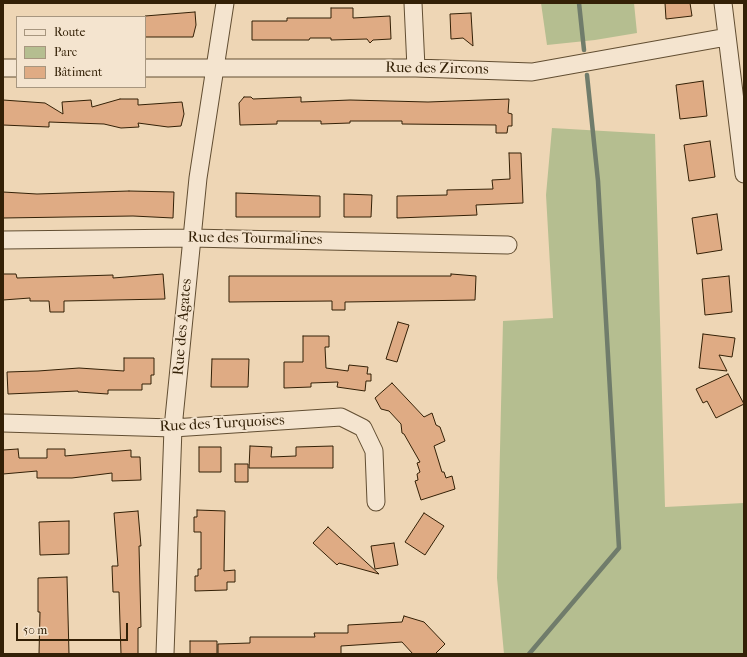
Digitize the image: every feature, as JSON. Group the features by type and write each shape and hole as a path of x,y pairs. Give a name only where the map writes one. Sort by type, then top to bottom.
{"street":[{"name":"Rue des Agates","path":"165,654 173,428 198,178 225,3"},
{"path":"413,3 416,68"},
{"path":"723,3 744,174"},
{"name":"Rue des Zircons","path":"146,68 416,68 532,72 726,37"},
{"path":"3,68 16,68"},
{"name":"Rue des Tourmalines","path":"3,240 191,238 508,245"},
{"name":"Rue des Turquoises","path":"3,423 173,428 341,417 364,428 374,451 376,502"}],"green space":[{"path":"541,3 634,3 637,33 595,40 547,45"},
{"path":"552,128 655,134 665,507 744,503 744,654 504,654 497,578 503,321 553,318 546,195"}],"building":[{"path":"665,3 690,3 692,16 666,19"},
{"path":"331,8 353,8 353,18 390,16 391,39 373,40 370,43 367,39 331,40 331,38 310,38 309,40 252,40 252,21 287,21 287,18 331,18"},
{"path":"195,12 196,25 193,37 146,37 145,16"},
{"path":"471,13 473,46 463,38 451,39 450,14"},
{"path":"703,81 707,116 680,119 676,85"},
{"path":"244,97 251,97 253,99 301,97 301,102 350,100 428,102 509,99 508,113 512,114 512,126 508,126 507,133 496,133 496,125 402,124 402,121 350,121 350,123 321,124 321,121 277,121 277,124 240,125 239,103"},
{"path":"120,99 138,99 138,105 182,102 184,114 181,126 168,127 138,123 139,127 121,128 104,124 49,122 49,127 3,125 3,100 45,103 63,114 62,102 91,100 92,107"},
{"path":"710,141 715,177 689,181 684,145"},
{"path":"509,153 521,153 523,203 476,205 477,215 397,218 397,196 447,195 447,190 493,189 492,180 510,179"},
{"path":"129,191 174,192 173,218 133,216 3,218 3,192 37,194"},
{"path":"236,193 320,196 320,217 236,217"},
{"path":"344,194 372,195 371,217 344,217"},
{"path":"717,214 722,250 697,254 692,218"},
{"path":"3,274 16,274 17,278 113,275 113,278 163,274 165,299 64,301 64,312 50,312 49,301 30,301 30,298 3,300"},
{"path":"451,274 476,276 475,300 345,302 345,310 332,310 332,301 229,302 229,276 451,276"},
{"path":"729,276 732,312 705,315 702,279"},
{"path":"398,322 409,325 397,362 386,359"},
{"path":"703,334 735,338 732,357 719,355 727,371 699,368"},
{"path":"303,336 329,336 329,347 325,347 326,368 348,371 349,365 368,367 367,374 371,374 371,381 366,381 365,391 337,387 338,382 311,383 311,387 284,388 284,362 303,362"},
{"path":"124,358 154,358 154,375 151,375 151,384 142,384 142,390 108,390 108,394 78,391 8,394 7,372 79,368 124,371"},
{"path":"212,359 249,359 248,387 211,387"},
{"path":"728,374 744,404 716,418 707,401 703,403 696,389"},
{"path":"392,383 424,417 432,413 436,425 440,427 445,441 434,446 442,472 444,472 446,478 452,476 455,489 421,500 415,481 418,480 417,474 420,472 417,463 420,462 402,433 401,424 389,411 381,409 375,398"},
{"path":"250,446 272,447 271,457 296,456 296,447 333,446 333,468 249,468"},
{"path":"199,447 221,447 221,472 199,472"},
{"path":"18,449 19,458 47,458 47,449 65,449 65,456 131,450 131,457 140,457 141,480 112,481 112,473 72,478 37,478 37,471 3,474 3,450"},
{"path":"235,464 248,464 248,482 235,482"},
{"path":"197,510 225,511 224,571 235,570 235,582 227,582 227,590 195,591 195,576 198,576 198,569 201,569 201,532 194,532 194,517 197,517"},
{"path":"138,511 141,546 139,546 141,627 138,628 138,654 121,654 119,592 113,592 112,566 118,566 114,513"},
{"path":"424,513 444,526 425,555 405,542"},
{"path":"69,521 69,554 40,555 39,522"},
{"path":"328,527 379,574 339,563 337,565 313,543"},
{"path":"394,543 398,565 375,569 371,546"},
{"path":"67,577 69,654 39,654 40,612 38,612 38,578"},
{"path":"404,616 424,622 445,644 435,654 413,654 402,642 341,646 341,654 218,654 218,644 250,643 250,637 315,637 314,633 348,633 348,625 402,622"},
{"path":"190,641 217,641 217,654 190,654"}],"waterway":[{"path":"579,3 584,50"},
{"path":"529,654 619,548 598,181 587,75"}]}
